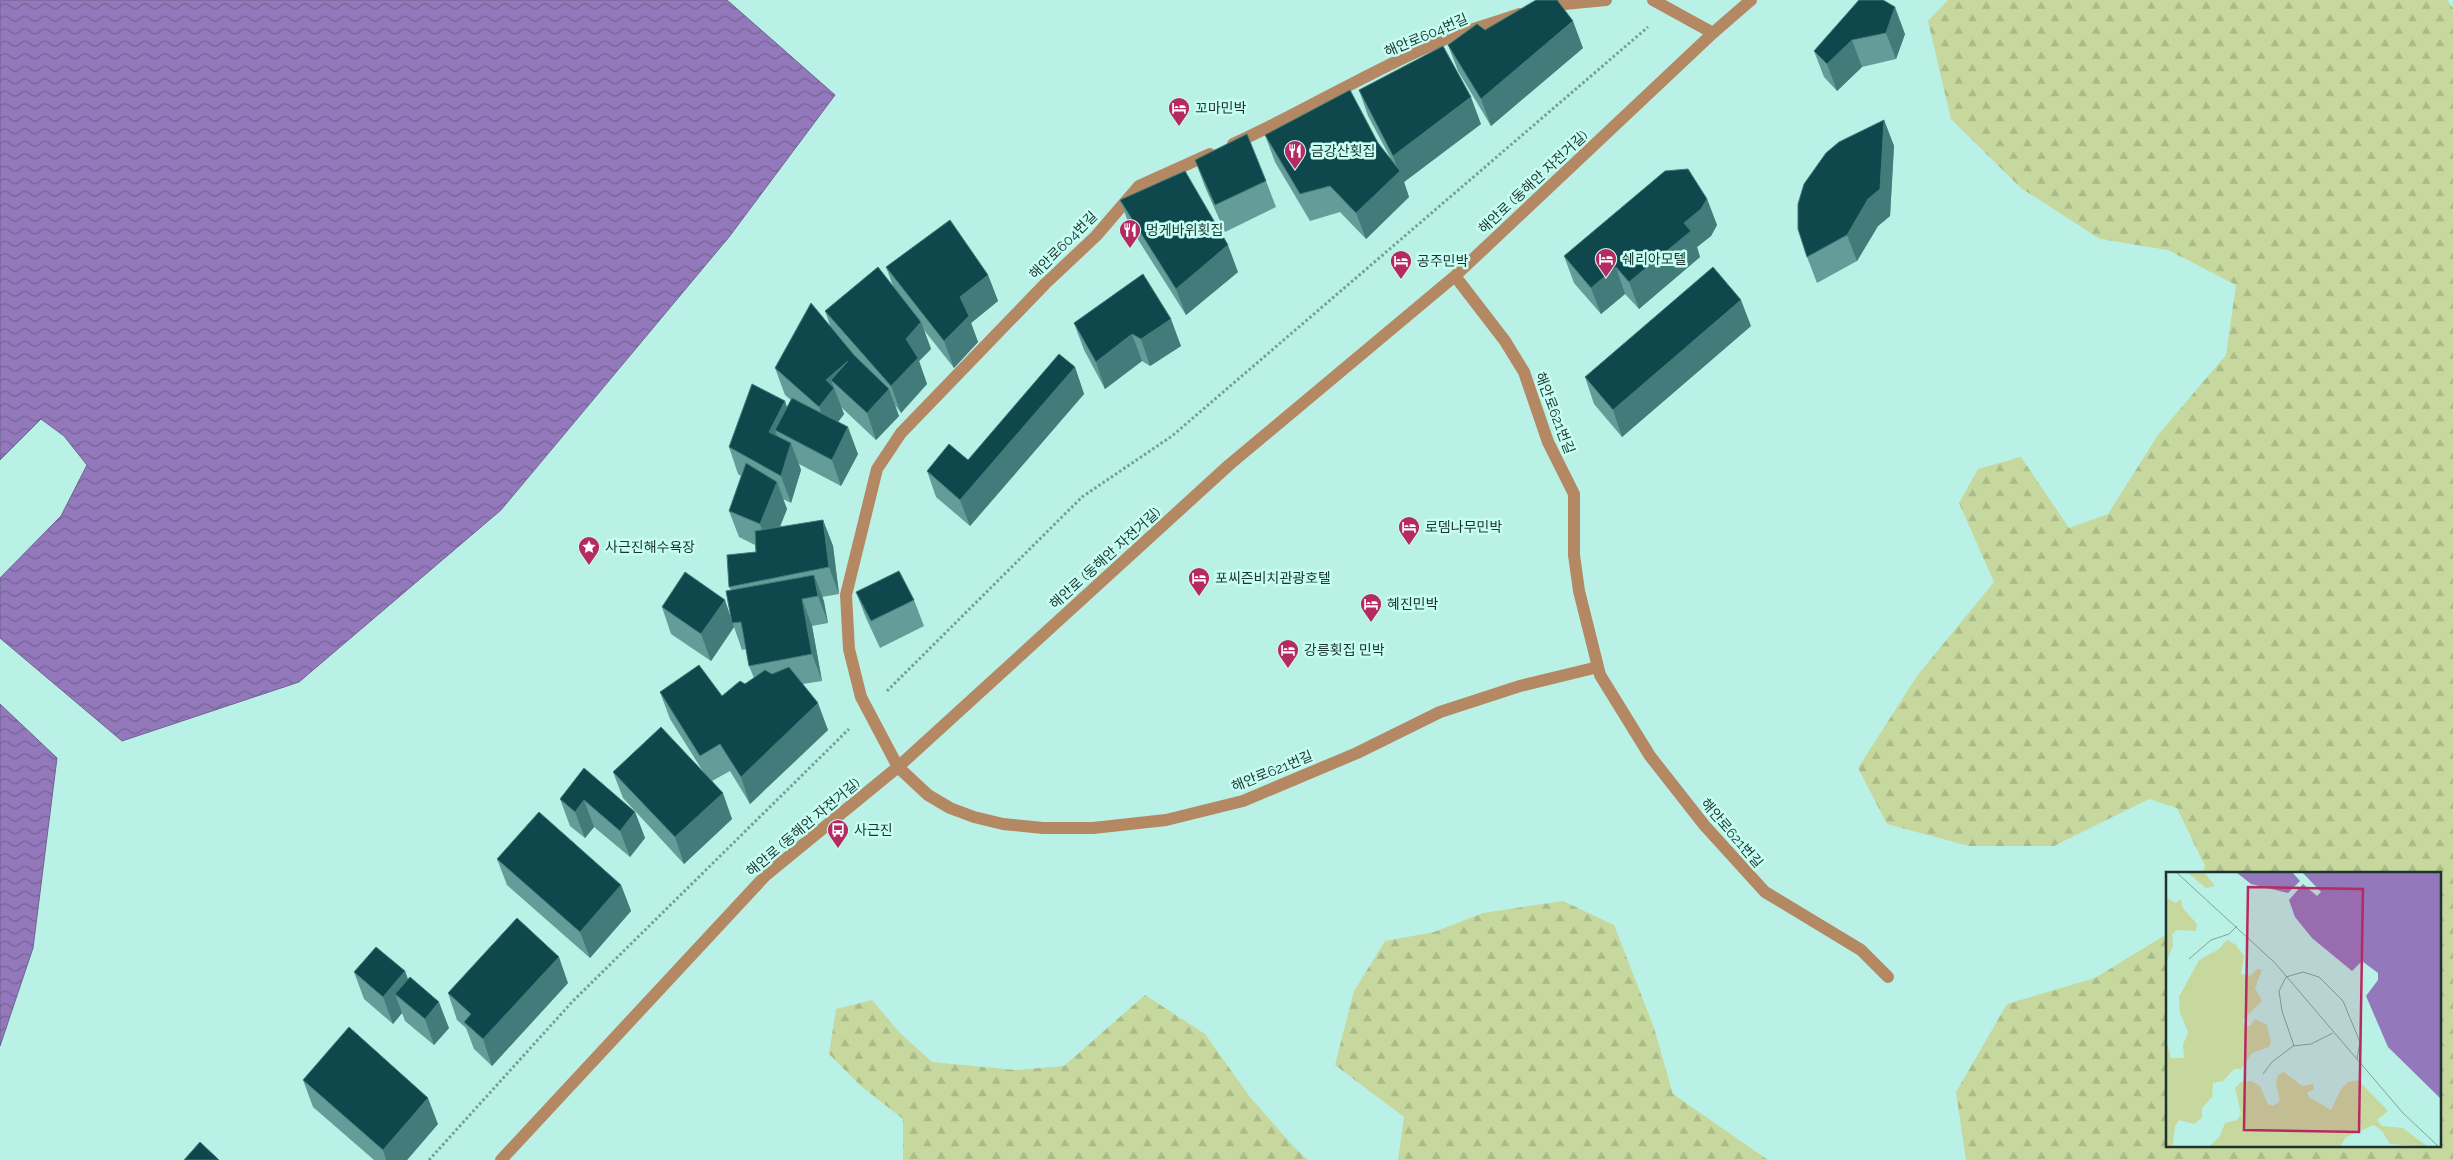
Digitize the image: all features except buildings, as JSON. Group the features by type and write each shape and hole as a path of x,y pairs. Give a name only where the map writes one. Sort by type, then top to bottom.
{"street":[{"name":"해안로604번길","path":"898,767 861,697 848,650 846,595 877,468 901,433 1045,284 1096,236 1139,186 1286,120 1443,40 1539,7 1606,0"},
{"path":"1653,0 1713,33"},
{"name":"해안로 (동해안 자전거길)","path":"501,1160 766,875 898,767 1230,465 1455,276 1713,33 1751,0"},
{"name":"해안로621번길","path":"1455,276 1505,341 1524,372 1548,442 1574,494 1574,555 1576,573 1600,675 1650,756 1706,826 1765,892 1861,950 1888,977"},
{"name":"해안로621번길","path":"898,767 928,795 950,808 974,817 1003,824 1043,828 1093,828 1166,820 1243,801 1358,753 1440,712 1520,686 1598,667"}],"path":[{"path":"429,1160 573,1001 1082,497 1172,436 1620,53 1669,8"}],"green space":[{"path":"1948,0 2447,0 2453,8 2453,1160 1966,1160 1956,1092 2007,1004 2095,978 2166,935 2166,1148 2440,1148 2440,872 2203,872 2205,866 2177,808 2149,799 2054,846 1969,846 1887,824 1858,768 1917,676 1994,582 1959,503 1978,469 2021,457 2069,528 2108,514 2158,435 2226,355 2236,285 2168,250 2100,239 2021,188 1951,119 1928,21"},
{"path":"1563,901 1614,925 1654,1028 1673,1094 1768,1160 1398,1160 1404,1117 1335,1065 1354,991 1385,941 1434,932 1483,913"},
{"path":"1145,995 1205,1034 1250,1097 1308,1160 903,1160 903,1119 861,1086 829,1054 836,1009 872,1000 899,1032 932,1062 1015,1070 1064,1066"}],"water":[{"path":"0,0 727,0 835,95 729,237 501,510 299,682 122,741 0,638 0,578 61,516 87,465 64,436 41,419 0,460"},
{"path":"0,704 57,758 33,948 0,1046"}],"place":[{"name":"꼬마민박","path":"1179,127"},
{"name":"금강산횟집","path":"1295,170"},
{"name":"멍게바위횟집","path":"1130,249"},
{"name":"쉐리아모텔","path":"1606,278"},
{"name":"공주민박","path":"1401,280"},
{"name":"로뎀나무민박","path":"1409,546"},
{"name":"사근진해수욕장","path":"589,566"},
{"name":"포씨즌비치관광호텔","path":"1199,597"},
{"name":"혜진민박","path":"1371,623"},
{"name":"강릉횟집 민박","path":"1288,669"},
{"name":"사근진","path":"838,849"}]}
